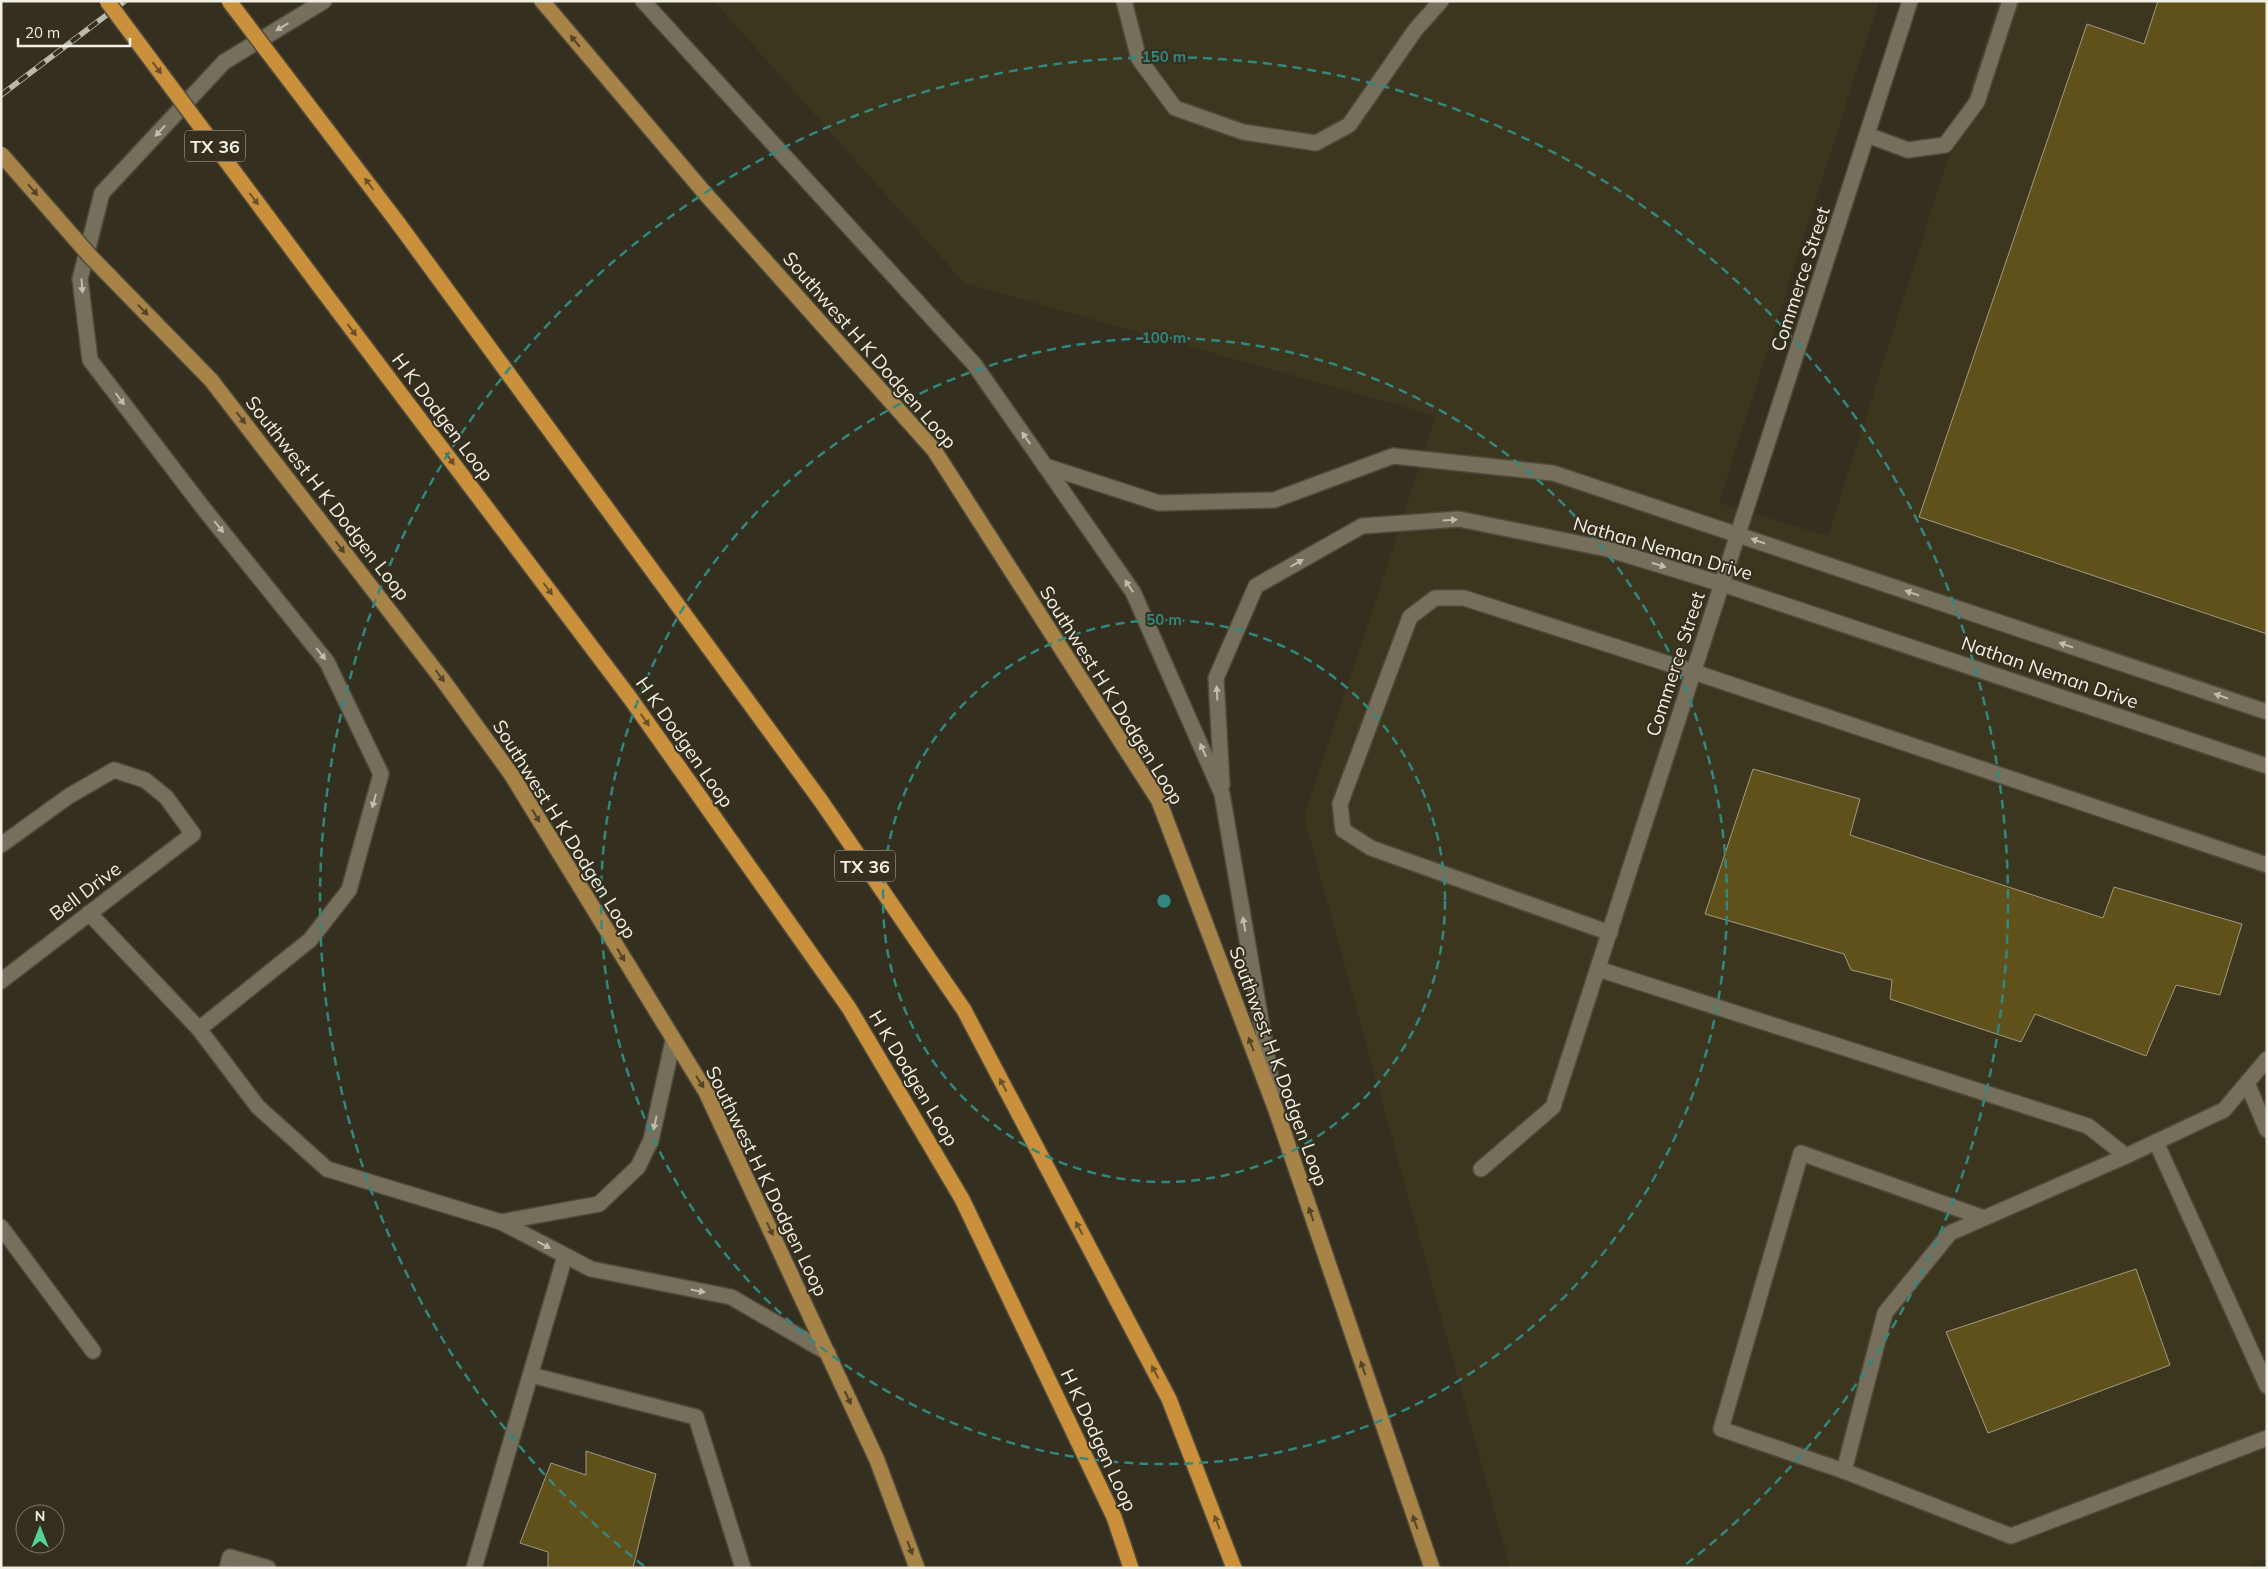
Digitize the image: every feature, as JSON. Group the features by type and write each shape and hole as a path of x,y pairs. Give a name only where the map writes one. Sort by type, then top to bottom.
{"highway":[{"name":"H K Dodgen Loop","path":"107,1 630,698 849,1008 962,1198 1114,1517 1130,1568"},
{"name":"TX 36","path":"228,1 398,223 821,801 964,1010 1169,1400 1234,1568"}],"main road":[{"name":"Southwest H K Dodgen Loop","path":"542,1 703,191 934,450 1159,801 1276,1110 1432,1568"},
{"name":"Southwest H K Dodgen Loop","path":"1,154 90,256 212,380 442,679 511,774 706,1092 877,1460 917,1568"},
{"path":"1424,1549 1426,1568"},
{"path":"1424,1549 1437,1568"}],"street":[{"path":"198,1030 310,940 350,890 381,774 327,662 204,509 90,360 80,279 102,193 224,62 324,1"},
{"path":"643,1 974,364 1134,592 1222,794 1276,1110"},
{"path":"1124,1 1139,59 1175,108 1243,132 1316,143 1349,125 1416,28 1441,1"},
{"name":"Commerce Street","path":"1482,1169 1553,1108 1910,1"},
{"path":"1867,135 1908,150 1945,145 1977,102 2010,1"},
{"name":"Nathan Neman Drive","path":"1045,466 1159,503 1274,500 1393,456 1553,473 2267,712"},
{"name":"Nathan Neman Drive","path":"1222,794 1216,678 1256,586 1362,526 1459,519 1607,549 1722,584 2267,766"},
{"path":"1610,933 1371,848 1343,830 1340,804 1410,617 1435,598 1464,598 1694,672 2267,865"},
{"name":"Bell Drive","path":"1,845 69,796 114,770 145,780 166,797 193,834 1,980"},
{"path":"89,913 198,1030 258,1108 327,1169 501,1222 591,1269 731,1297 828,1353"},
{"path":"1598,969 2088,1126 2126,1156"},
{"path":"501,1222 599,1204 638,1167 651,1140 673,1041"},
{"path":"1844,1471 1885,1313 1950,1233 2126,1156 2224,1110 2267,1059"},
{"path":"2247,1083 2267,1130"},
{"path":"2156,1142 2267,1386"},
{"path":"1984,1218 1801,1153 1722,1429 1844,1471 2012,1536 2267,1438"},
{"path":"1,1227 93,1351"},
{"path":"474,1568 565,1256"},
{"path":"532,1374 696,1417 743,1568"},
{"path":"227,1568 230,1557 268,1568"}],"shaded area":[{"path":"714,1 1879,1 1719,503 1828,536 1998,1 2267,1 2267,1558 2242,1568 1510,1568 1304,817 1436,416 964,283"}],"building":[{"path":"2158,1 2267,1 2267,634 1919,517 2087,24 2144,44"},
{"path":"1753,769 1860,799 1850,835 2103,918 2114,887 2242,924 2220,995 2176,985 2146,1056 2035,1014 2021,1042 1890,999 1892,980 1851,970 1844,954 1705,914"},
{"path":"2136,1269 2170,1365 1988,1433 1946,1332"},
{"path":"586,1451 656,1474 633,1568 548,1568 548,1552 520,1543 551,1463 586,1475"}],"railway":[{"path":"1,95 125,1"}]}
